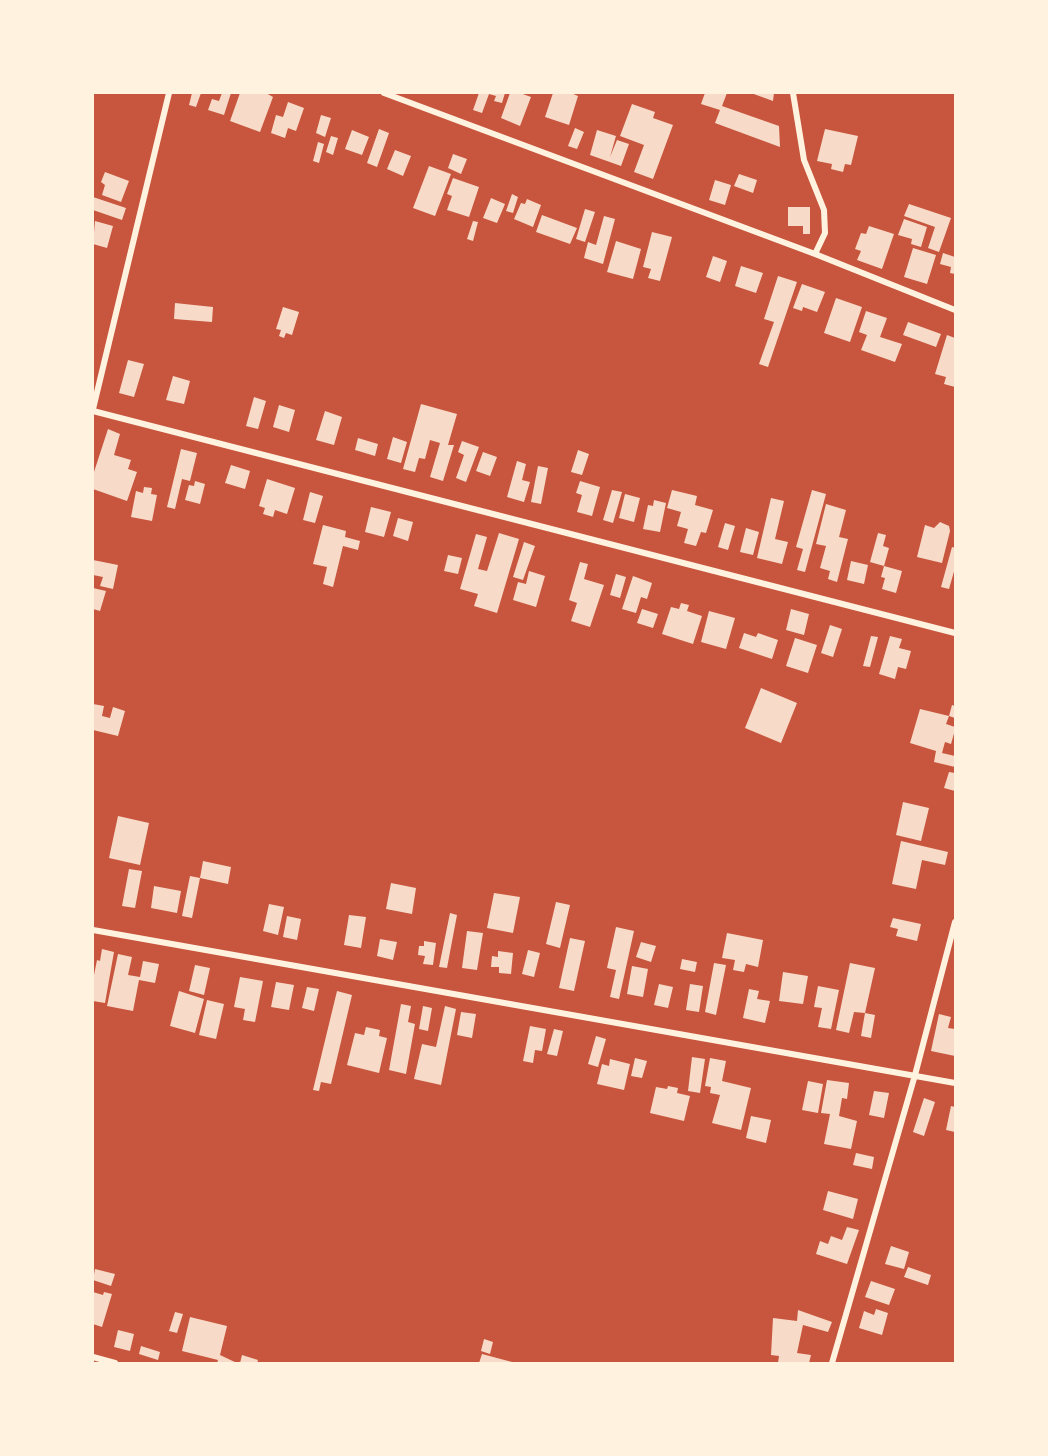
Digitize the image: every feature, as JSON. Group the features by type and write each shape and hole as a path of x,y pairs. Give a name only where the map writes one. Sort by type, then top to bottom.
{"street":[{"path":"169,93 93,410 955,633"},
{"path":"384,93 815,254 955,310"},
{"path":"793,93 804,160 824,210 825,233 815,254"},
{"path":"832,1363 915,1074 955,922"},
{"path":"93,930 915,1074 955,1083"},
{"path":"93,1357 115,1363"}],"building":[{"path":"192,93 201,93 196,107 189,105"},
{"path":"222,93 231,93 224,115 208,110 212,99 219,101"},
{"path":"240,93 266,93 273,97 260,132 230,121"},
{"path":"479,93 505,93 502,103 494,101 496,96 489,94 482,113 473,110"},
{"path":"510,93 520,93 531,97 520,126 501,118"},
{"path":"553,93 571,93 578,96 569,125 545,117"},
{"path":"705,93 727,93 722,106 779,126 780,147 715,123 720,110 701,104"},
{"path":"751,93 774,93 773,101"},
{"path":"288,102 304,108 296,131 288,128 285,138 271,133 276,115 283,117"},
{"path":"632,104 655,112 653,118 673,125 653,179 634,172 644,145 620,136"},
{"path":"321,115 331,118 325,137 316,133"},
{"path":"575,128 584,132 577,149 568,146"},
{"path":"379,129 389,133 377,167 367,163"},
{"path":"825,129 858,136 851,165 845,164 843,172 831,169 832,164 817,161"},
{"path":"352,130 369,137 362,155 345,149"},
{"path":"597,130 616,136 610,157 617,140 629,144 621,166 590,155"},
{"path":"331,136 338,138 333,155 326,152"},
{"path":"318,142 324,144 319,163 313,161"},
{"path":"395,150 411,156 403,176 387,169"},
{"path":"453,154 467,159 461,174 448,168"},
{"path":"429,166 451,174 435,216 413,208"},
{"path":"105,172 129,181 121,202 102,195 105,185 101,182"},
{"path":"739,174 757,180 753,193 734,186"},
{"path":"453,178 479,187 469,217 447,210 452,196 447,194"},
{"path":"715,180 731,185 725,205 709,200"},
{"path":"512,194 518,197 513,213 506,211"},
{"path":"93,197 126,208 122,220 93,210"},
{"path":"491,198 505,204 497,223 483,218"},
{"path":"527,199 541,205 533,227 514,219 521,203 525,204"},
{"path":"909,204 951,218 939,252 928,248 935,227 904,216"},
{"path":"788,207 810,207 810,234 803,234 803,226 788,226"},
{"path":"585,209 595,212 585,242 576,239"},
{"path":"542,215 577,228 570,244 536,232"},
{"path":"604,216 615,219 603,264 584,258 588,242 596,245"},
{"path":"904,219 927,227 921,247 911,244 912,239 898,235"},
{"path":"95,221 113,226 107,248 93,244"},
{"path":"473,221 478,222 473,241 467,239"},
{"path":"869,226 894,234 882,269 857,260 861,251 855,249 861,233 866,234"},
{"path":"652,232 672,237 660,281 648,278 651,269 643,267"},
{"path":"616,241 641,249 633,279 607,272"},
{"path":"913,248 936,255 927,284 904,277"},
{"path":"943,253 955,257 955,274 950,273 951,267 940,264"},
{"path":"713,256 727,261 720,282 706,277"},
{"path":"741,266 763,273 756,293 735,286"},
{"path":"778,276 797,282 768,367 759,364 774,322 764,319"},
{"path":"802,284 825,292 817,312 803,307 802,311 793,308"},
{"path":"836,298 862,307 850,342 824,333"},
{"path":"175,303 213,307 212,322 174,319"},
{"path":"283,307 299,312 292,335 286,333 284,338 279,336 281,330 276,329"},
{"path":"866,311 887,318 880,337 902,344 895,362 861,350 867,335 859,332"},
{"path":"908,322 941,334 936,347 903,335"},
{"path":"947,335 955,338 955,387 944,384 946,377 935,374"},
{"path":"128,360 144,364 134,397 119,393"},
{"path":"173,376 190,381 184,404 166,400"},
{"path":"254,397 266,401 258,429 246,426"},
{"path":"421,404 457,414 448,445 454,445 443,481 430,477 440,443 430,440 425,459 419,458 415,472 403,469"},
{"path":"279,405 295,410 289,432 273,427"},
{"path":"325,411 342,417 334,445 316,440"},
{"path":"108,429 120,434 114,455 131,460 128,469 137,472 127,501 93,489 93,475"},
{"path":"393,437 407,442 401,463 387,459"},
{"path":"358,438 378,444 375,456 355,450"},
{"path":"462,441 479,447 466,482 456,478 464,455 458,452"},
{"path":"181,449 197,453 190,481 182,479 175,509 167,507"},
{"path":"578,450 589,454 582,475 571,472"},
{"path":"483,452 497,457 490,476 476,471"},
{"path":"517,461 526,464 522,480 530,482 524,502 507,497"},
{"path":"231,465 250,471 245,489 225,483"},
{"path":"538,466 548,468 541,504 531,502"},
{"path":"267,479 295,488 287,514 275,510 273,517 263,514 265,508 259,506"},
{"path":"195,481 205,484 200,504 185,500 189,485 194,486"},
{"path":"580,481 600,487 592,516 577,512 582,495 576,493"},
{"path":"144,487 152,488 151,494 157,495 152,521 131,517 136,491 143,493"},
{"path":"612,490 622,492 613,523 603,520"},
{"path":"672,490 697,496 695,505 713,510 706,533 701,532 696,546 684,543 688,529 677,526 681,512 667,508"},
{"path":"812,490 826,494 805,572 797,570 803,549 796,547"},
{"path":"310,492 323,496 315,523 303,520"},
{"path":"625,494 640,498 634,522 619,518"},
{"path":"771,498 784,501 775,539 788,542 782,564 757,558"},
{"path":"654,500 666,503 660,532 643,529 648,505 653,506"},
{"path":"826,504 846,510 839,537 848,539 837,582 828,579 830,571 820,568 826,546 816,544"},
{"path":"371,507 391,512 384,537 365,532"},
{"path":"398,518 413,522 408,541 393,536"},
{"path":"940,522 949,526 950,531 942,563 917,557 925,525 934,528"},
{"path":"725,523 735,526 728,550 718,547"},
{"path":"323,525 346,531 345,537 360,541 358,550 343,546 333,587 323,584 327,567 313,564"},
{"path":"746,528 759,532 753,555 740,552"},
{"path":"499,533 519,539 497,613 474,606 478,594 460,589 476,534 487,537 478,569 487,571"},
{"path":"878,533 886,535 883,546 889,548 884,566 870,562"},
{"path":"524,542 535,546 523,580 513,577"},
{"path":"952,547 955,548 955,568 949,589 941,587"},
{"path":"448,555 462,558 458,574 444,571"},
{"path":"93,560 118,565 113,589 100,586 103,577 93,575"},
{"path":"851,561 868,565 864,584 847,580"},
{"path":"580,562 588,564 584,579 604,585 590,627 571,621 577,603 569,600"},
{"path":"884,566 902,571 896,593 882,589 885,578 881,577"},
{"path":"529,571 545,576 536,607 513,600 518,582 526,584"},
{"path":"616,574 626,577 620,598 610,595"},
{"path":"633,576 652,583 647,599 641,597 636,613 622,609"},
{"path":"93,588 106,591 100,611 93,609"},
{"path":"681,603 689,605 687,611 702,616 693,644 662,634 671,607 679,609"},
{"path":"642,609 658,614 653,628 637,623"},
{"path":"791,609 809,614 804,635 786,630"},
{"path":"709,611 735,618 726,649 701,642"},
{"path":"830,625 842,629 833,657 821,653"},
{"path":"744,633 756,637 758,633 778,640 772,659 739,648"},
{"path":"871,636 878,637 870,667 863,666"},
{"path":"890,636 902,639 899,648 911,651 906,669 898,667 895,679 879,674"},
{"path":"795,638 817,645 808,673 786,666"},
{"path":"761,688 797,703 781,743 745,728"},
{"path":"93,704 104,706 102,716 110,718 113,707 125,711 118,736 93,730"},
{"path":"952,705 955,706 955,718 949,716"},
{"path":"920,709 949,716 946,724 955,727 955,730 951,744 945,742 942,753 955,756 955,767 934,762 936,751 910,743"},
{"path":"949,772 955,773 955,791 944,788"},
{"path":"903,802 929,808 921,841 896,835"},
{"path":"118,816 149,823 140,865 109,858"},
{"path":"901,841 948,852 945,865 922,860 916,889 892,884"},
{"path":"203,861 231,867 228,884 200,878"},
{"path":"129,869 142,871 135,908 122,906"},
{"path":"190,876 200,878 192,918 182,916"},
{"path":"391,883 416,888 412,914 386,909"},
{"path":"154,886 181,891 177,913 151,908"},
{"path":"494,893 520,897 513,933 487,928"},
{"path":"556,902 570,905 560,948 546,944"},
{"path":"269,904 284,907 278,935 263,931"},
{"path":"450,913 457,915 447,968 439,967"},
{"path":"349,915 366,917 361,948 344,945"},
{"path":"287,916 301,919 297,940 283,937"},
{"path":"893,918 921,924 917,941 896,936 898,929 890,927"},
{"path":"616,927 634,931 619,999 610,997 616,970 607,968"},
{"path":"467,931 483,933 477,970 462,968"},
{"path":"727,933 763,940 758,967 746,964 744,972 733,970 735,960 722,958"},
{"path":"570,938 585,941 574,991 559,988"},
{"path":"380,939 397,942 393,960 377,956"},
{"path":"424,941 436,943 433,965 423,964 425,956 418,955 419,946 424,946"},
{"path":"641,942 656,946 651,962 636,957"},
{"path":"102,949 114,952 105,1003 93,1001 93,980"},
{"path":"528,950 540,953 534,977 522,974"},
{"path":"498,951 513,953 511,974 499,973 499,967 491,967 492,956 498,957"},
{"path":"118,954 132,957 128,975 140,977 143,961 159,964 155,983 139,980 133,1011 107,1006"},
{"path":"682,959 697,962 695,972 680,969"},
{"path":"714,963 726,965 716,1015 705,1012"},
{"path":"850,963 875,968 865,1013 854,1012 849,1033 836,1030"},
{"path":"195,965 210,968 204,995 189,991"},
{"path":"632,966 648,969 643,997 627,994"},
{"path":"783,972 808,976 803,1004 779,1001"},
{"path":"240,977 263,981 255,1022 243,1020 245,1009 234,1007"},
{"path":"276,982 294,985 289,1010 271,1007"},
{"path":"659,984 673,987 668,1008 654,1005"},
{"path":"690,984 703,986 699,1012 686,1010"},
{"path":"818,986 839,990 831,1029 818,1027 822,1008 814,1007"},
{"path":"307,987 319,989 314,1011 302,1008"},
{"path":"749,989 759,991 757,999 770,1001 765,1023 743,1018"},
{"path":"179,991 204,999 195,1033 170,1026"},
{"path":"337,991 352,995 331,1084 321,1082 319,1091 313,1090"},
{"path":"207,1000 224,1004 216,1039 199,1035"},
{"path":"401,1004 411,1006 408,1022 415,1024 406,1074 389,1070"},
{"path":"423,1006 432,1008 428,1031 419,1029"},
{"path":"445,1006 456,1009 441,1085 414,1079 422,1044 436,1047"},
{"path":"461,1012 476,1014 472,1038 457,1035"},
{"path":"865,1013 875,1015 871,1038 861,1036"},
{"path":"939,1014 951,1017 948,1028 955,1029 955,1056 931,1051"},
{"path":"530,1026 546,1029 542,1051 535,1050 533,1063 523,1061"},
{"path":"366,1027 380,1030 379,1036 387,1038 379,1073 347,1065 355,1033 364,1035"},
{"path":"554,1029 563,1031 557,1056 547,1054"},
{"path":"596,1036 606,1039 598,1067 588,1064"},
{"path":"692,1057 705,1059 700,1093 688,1091"},
{"path":"635,1058 647,1061 642,1078 631,1076"},
{"path":"710,1058 726,1061 722,1081 751,1088 741,1130 712,1123 720,1095 710,1093 711,1087 705,1086"},
{"path":"610,1059 630,1064 624,1090 597,1084 602,1064 609,1066"},
{"path":"827,1080 849,1083 847,1099 842,1098 839,1116 857,1121 851,1149 824,1144 830,1114 821,1113"},
{"path":"808,1081 823,1084 818,1113 802,1110"},
{"path":"668,1086 678,1088 677,1093 690,1096 684,1121 650,1113 656,1087 667,1089"},
{"path":"874,1091 889,1093 884,1118 869,1115"},
{"path":"924,1098 935,1102 924,1136 913,1132"},
{"path":"951,1106 955,1107 955,1132 946,1130"},
{"path":"751,1116 771,1120 766,1143 746,1138"},
{"path":"856,1153 874,1157 872,1169 853,1165"},
{"path":"828,1191 858,1199 853,1219 823,1210"},
{"path":"847,1227 859,1230 847,1264 816,1254 820,1241 828,1244 831,1236 842,1240"},
{"path":"891,1246 909,1252 904,1269 885,1264"},
{"path":"908,1267 931,1275 928,1285 904,1277"},
{"path":"95,1269 115,1274 111,1286 93,1280"},
{"path":"871,1281 895,1289 889,1305 865,1297"},
{"path":"93,1292 103,1295 104,1292 112,1294 102,1327 93,1324"},
{"path":"876,1309 888,1313 882,1335 859,1328 864,1311 874,1315"},
{"path":"798,1310 832,1322 828,1332 803,1325 797,1353 811,1355 809,1363 778,1363 779,1356 771,1355 773,1318 797,1321"},
{"path":"175,1312 183,1314 177,1333 169,1331"},
{"path":"190,1317 227,1326 220,1355 237,1363 217,1363 218,1360 182,1351"},
{"path":"118,1330 134,1334 130,1351 114,1347"},
{"path":"484,1339 493,1342 490,1354 481,1351"},
{"path":"141,1346 160,1352 158,1360 139,1354"},
{"path":"482,1354 512,1362 512,1363 479,1363"},
{"path":"242,1355 258,1360 257,1363 240,1363"}]}
